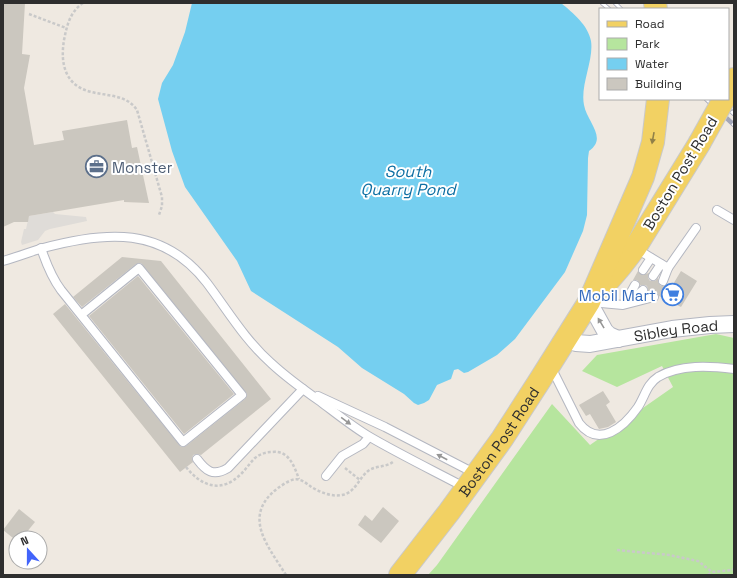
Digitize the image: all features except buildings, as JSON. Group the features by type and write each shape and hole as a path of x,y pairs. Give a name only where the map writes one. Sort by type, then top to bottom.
{"main road":[{"path":"729,88 734,79"},
{"name":"Boston Post Road","path":"400,575 472,482 502,439 589,302 643,177 653,142 658,100"},
{"name":"Boston Post Road","path":"589,302 614,275 643,253 723,100"}],"street":[{"name":"Sibley Road","path":"589,302 605,331 609,335 618,339"},
{"name":"Sibley Road","path":"566,339 583,344 672,329 710,324 734,324"}],"lane":[{"path":"717,210 734,220"},
{"path":"654,276 665,266 696,228"},
{"path":"3,261 41,248 107,236 126,236 163,246 179,255 194,268 258,352 279,371 369,437 472,482"},
{"path":"41,248 48,269 57,285 81,315 183,442 242,394 139,268 81,315"},
{"path":"643,253 665,266"},
{"path":"643,253 643,270"},
{"path":"663,281 665,266"},
{"path":"623,306 635,285"},
{"path":"623,306 643,290"},
{"path":"589,302 623,306 654,297"},
{"path":"550,365 579,423 590,433 602,435 609,434 616,430 641,402 649,386 659,376 667,372 708,367 734,369"},
{"path":"197,459 203,467 209,471 218,472 228,468 303,389"},
{"path":"303,389 385,427 472,482"},
{"path":"326,476 345,454 363,444 369,437"}],"path":[{"path":"83,3 72,15 66,28 63,46 63,62 67,75 77,87 91,93 128,101 133,104 137,110 162,197 162,206 159,215"},
{"path":"29,14 66,28"},
{"path":"186,467 193,476 206,484 216,486 236,478 256,457 264,453 278,451 282,452 289,458 299,479 319,491 338,495 349,492 370,470 389,465 395,460"},
{"path":"337,462 360,480"},
{"path":"286,575 270,553 261,532 259,520 262,507 268,497 284,484 299,479"},
{"path":"617,550 669,555 698,561 712,572"},
{"path":"708,575 712,572 734,569"}],"green space":[{"path":"716,334 734,338 734,575 428,575 437,565 552,404 590,445 673,387 662,366 617,387 582,371 597,355"}],"shaded area":[{"path":"53,212 55,214 86,217 87,221 50,229 45,231 38,240 22,245 21,242 24,229 26,229 29,216"}],"water":[{"name":"South Quarry Pond","path":"192,3 561,3 579,20 587,30 591,41 591,56 583,97 586,111 597,135 597,141 589,151 588,158 587,215 583,231 565,272 515,339 497,355 468,372 464,373 458,369 454,370 451,379 437,385 429,400 418,405 404,394 362,368 338,347 251,291 237,261 185,187 172,151 158,99 162,83 173,65 185,32"}],"railway":[{"path":"602,3 608,8"},
{"path":"615,3 620,8"},
{"path":"707,100 734,125"},
{"path":"719,100 734,114"}],"place":[{"name":"Monster","path":"96,167"},
{"name":"Mobil Mart","path":"672,295"}]}
